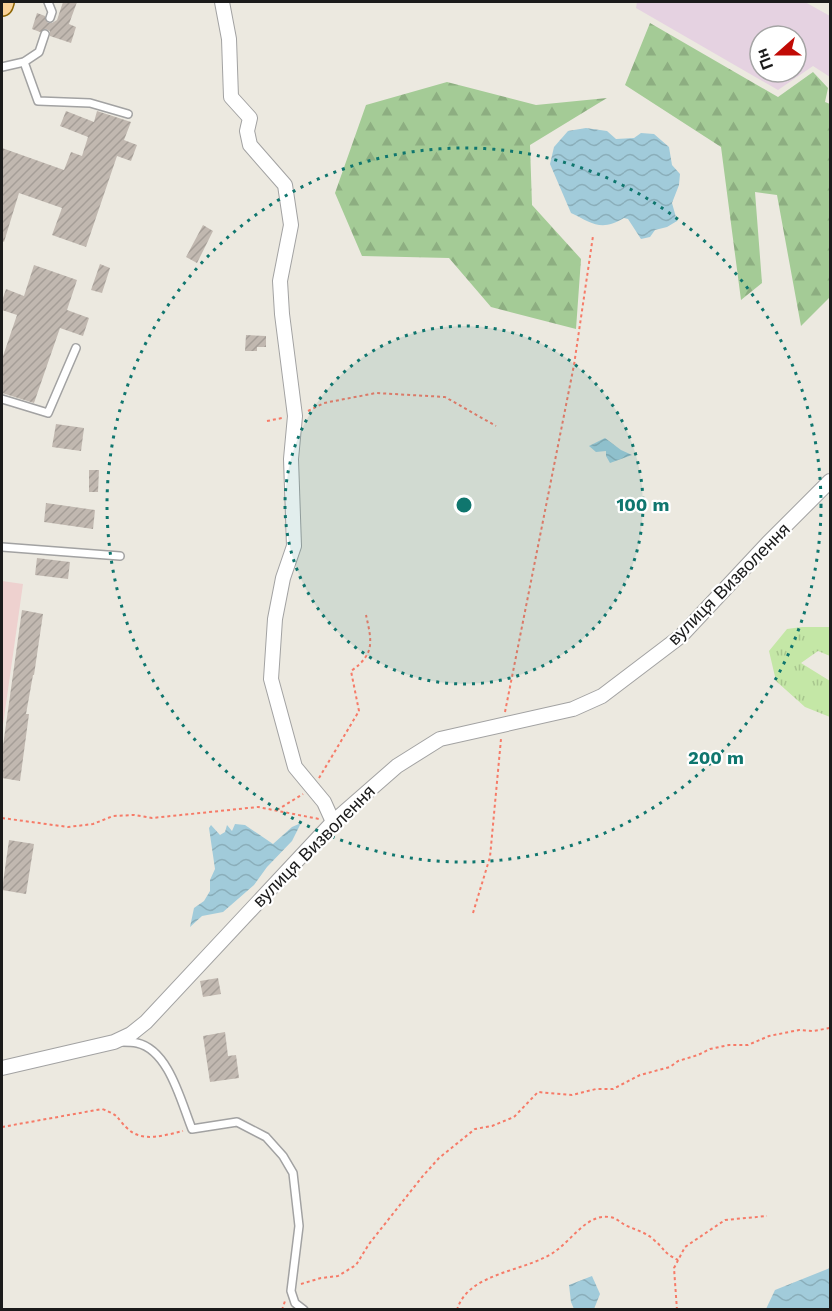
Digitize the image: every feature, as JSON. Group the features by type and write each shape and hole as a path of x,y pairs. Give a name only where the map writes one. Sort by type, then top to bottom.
{"street":[{"path":"222,2 229,39 231,97 250,118 247,131 250,145 285,185 291,225 280,281 295,416 291,459 294,546 283,578 275,619 271,679 295,767 324,802 333,822"},
{"name":"вулиця Визволення","path":"2,1068 114,1042 131,1034 146,1022 333,822 397,766 440,739 573,709 602,696 681,636 768,543 831,481"}],"lane":[{"path":"48,2 52,12 50,18"},
{"path":"2,67 24,62 39,52 45,34"},
{"path":"24,62 38,101 90,103 128,114"},
{"path":"2,399 48,412 76,348"},
{"path":"2,547 120,556"},
{"path":"114,1042 138,1043 157,1054 168,1071 192,1130 237,1122 266,1137 283,1156 293,1173 299,1226 291,1291 295,1303 304,1310"}],"path":[{"path":"473,913 490,857 502,726 574,365 593,236"},
{"path":"267,421 295,416 324,404 376,393 445,397 496,426"},
{"path":"277,810 313,788 359,711 351,671 365,661 372,641 366,615"},
{"path":"2,818 68,826 93,824 113,816 134,815 152,818 258,807 333,822"},
{"path":"282,1310 285,1299 297,1286 321,1278 338,1276 356,1265 369,1244 439,1158 475,1129 492,1126 514,1117 538,1092 572,1095 596,1089 613,1089 640,1075 670,1067 678,1061 698,1055 710,1048 748,1045 769,1036 799,1030 813,1031 831,1028"},
{"path":"2,1127 102,1109 117,1114 128,1129 140,1137 157,1137 192,1130"},
{"path":"458,1310 460,1300 481,1281 555,1252 594,1218 611,1216 643,1232 654,1240 666,1255 678,1260"},
{"path":"677,1310 674,1268 684,1247 725,1220 767,1216"}],"shaded area":[{"path":"637,2 805,2 830,16 830,77 813,66 808,69 808,24 748,24 748,73 636,8"},
{"path":"768,84 787,84 778,90"},
{"path":"2,581 23,584 2,732"}],"green space":[{"path":"650,23 748,80 748,84 756,84 778,97 796,84 808,84 808,76 813,72 828,88 825,102 830,104 830,297 801,326 777,195 755,192 762,283 741,300 721,147 625,85"},
{"path":"447,82 536,105 607,98 530,145 532,205 581,259 576,329 491,307 449,258 362,256 335,193 366,105"},
{"path":"830,627 830,656 818,651 801,663 830,681 830,717 805,707 776,681 769,651 787,629"}],"water":[{"path":"586,128 607,131 616,139 634,138 641,133 654,134 669,147 672,165 680,174 679,185 672,203 677,221 655,230 650,237 641,239 628,219 624,218 609,225 597,225 571,213 550,164 554,147 568,131"},
{"path":"605,438 632,455 610,463 606,451 596,452 589,446"},
{"path":"301,823 292,841 267,867 254,885 223,912 202,916 190,927 194,908 204,901 210,891 210,880 215,869 209,828 211,825 220,835 225,832 227,825 232,831 235,824 245,825 273,844 292,827"},
{"path":"830,1268 830,1309 766,1309 775,1290"},
{"path":"592,1276 600,1294 594,1309 574,1309 569,1285"}],"building":[{"path":"63,2 77,2 69,24 76,27 71,43 50,36 50,31 46,29 40,32 32,29 37,13 45,16 48,23 57,20"},
{"path":"66,111 94,122 97,111 131,122 124,140 137,145 131,161 117,156 86,247 52,235 62,208 19,193 4,242 2,241 2,148 64,170 71,152 82,156 88,137 60,126"},
{"path":"203,225 213,231 197,263 186,257"},
{"path":"100,264 110,268 102,293 91,290"},
{"path":"34,265 77,280 67,310 89,318 83,336 60,328 34,403 2,393 2,359 17,315 2,310 2,301 6,289 24,296"},
{"path":"246,335 266,336 266,347 257,347 257,351 245,351"},
{"path":"56,424 84,428 81,451 52,447"},
{"path":"89,470 99,470 98,492 89,492"},
{"path":"46,503 95,510 93,529 44,522"},
{"path":"37,558 70,562 68,579 35,575"},
{"path":"22,610 43,614 26,714 29,714 20,781 2,778 2,753"},
{"path":"9,840 34,844 26,894 2,890"},
{"path":"218,978 221,994 203,997 200,981"},
{"path":"225,1032 228,1056 236,1055 239,1078 210,1082 203,1036"}]}
